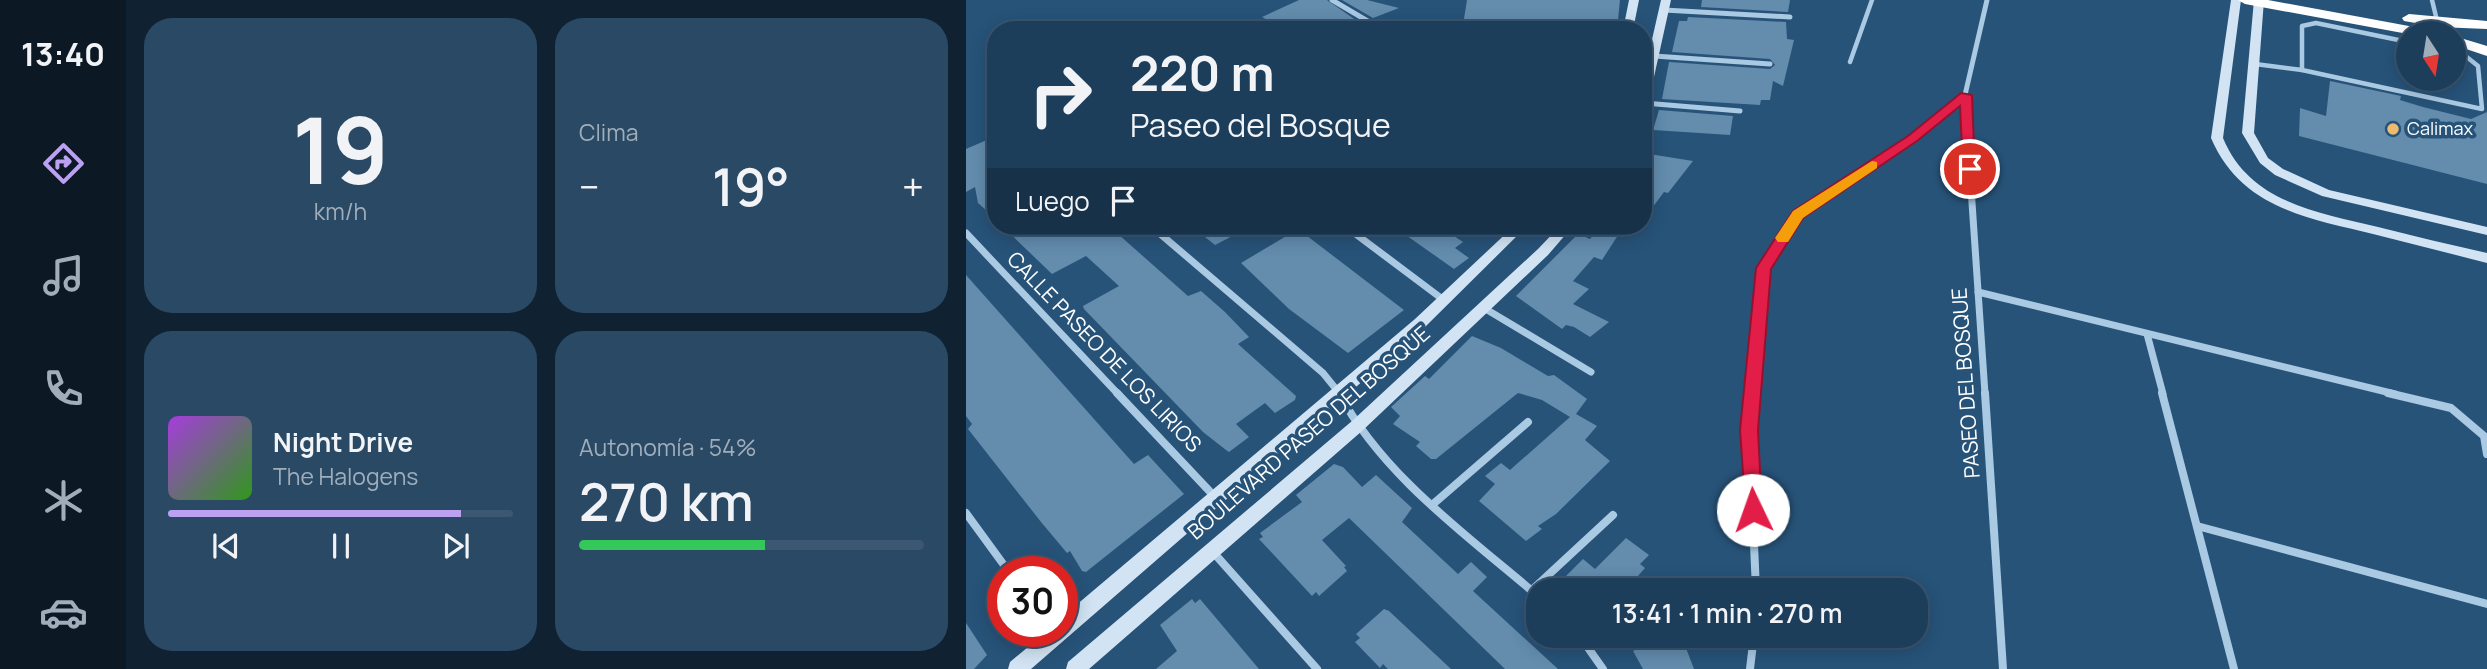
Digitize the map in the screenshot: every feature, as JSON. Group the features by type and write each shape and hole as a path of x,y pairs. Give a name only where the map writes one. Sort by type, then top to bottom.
{"highway":[{"path":"2307,0 2406,21"},
{"path":"2254,1 2396,31"},
{"path":"2466,26 2487,25"},
{"path":"2466,44 2487,51"}],"street":[{"path":"1332,0 1368,21"},
{"path":"1630,21 1634,0"},
{"name":"PASEO DEL BOSQUE","path":"1987,0 1965,95 2003,669"},
{"path":"2236,0 2217,138 2223,156 2239,175 2276,202 2301,212 2487,258"},
{"path":"2254,1 2255,64 2248,133 2254,147 2279,172 2326,192 2487,231"},
{"path":"1652,65 1665,5 1790,17"},
{"path":"1654,56 1770,64"},
{"path":"1755,578 1749,430 1763,268 1798,214 1912,138 1965,95"},
{"path":"1652,104 1740,111"},
{"name":"CALLE PASEO DE LOS LIRIOS","path":"966,233 1216,497"},
{"path":"1162,235 1323,373 1339,392 1357,426 1432,505 1526,585"},
{"path":"1357,235 1446,301"},
{"name":"BOULEVARD PASEO DEL BOSQUE","path":"1078,614 1446,301 1512,235"},
{"name":"BOULEVARD PASEO DEL BOSQUE","path":"1075,669 1211,549 1357,426 1484,309 1556,235"},
{"path":"1978,292 2451,408 2484,436 2487,454"},
{"path":"1484,309 1591,372"},
{"path":"2147,334 2234,669"},
{"path":"1432,505 1528,422"},
{"path":"966,513 997,556"},
{"path":"1550,578 1613,515"},
{"path":"2197,526 2487,604"},
{"path":"1211,549 1317,669"},
{"name":"BOULEVARD PASEO DEL BOSQUE","path":"1017,669 1041,647"},
{"path":"1588,648 1602,669"},
{"path":"1750,669 1752,648"}],"lane":[{"path":"1850,62 1872,0"},
{"path":"2432,0 2437,21"},
{"path":"2302,70 2302,26 2316,23 2396,33"},
{"path":"2399,91 2482,109 2478,66 2466,56"},
{"path":"2255,64 2302,70 2396,90"}],"building":[{"path":"1299,0 1327,0 1357,21 1269,21 1262,17"},
{"path":"1342,0 1367,0 1399,8 1373,18"},
{"path":"1467,0 1620,0 1618,20 1464,21"},
{"path":"1702,0 1790,0 1788,12 1701,7"},
{"path":"1688,17 1786,22 1787,39 1794,40 1783,86 1773,81 1770,100 1761,100 1760,105 1662,99 1669,62 1770,69 1775,65 1770,59 1672,52 1679,21 1687,21"},
{"name":"Calimax","path":"2330,81 2401,96 2400,100 2471,119 2487,112 2487,184 2299,136 2300,108 2326,116"},
{"path":"1659,110 1733,116 1730,135 1653,130"},
{"path":"987,140 987,211 978,203 975,187 966,192 966,149"},
{"path":"1652,154 1693,161 1668,193 1664,192 1652,208"},
{"path":"1011,235 1119,235 1188,296 1201,291 1225,312 1249,337 1238,344 1296,396 1295,400 1275,413 1265,403 1236,424 1249,437 1229,452 1203,432 1084,309 1083,306 1119,286 1086,256 1052,274"},
{"path":"1202,235 1234,235 1215,245"},
{"path":"1288,235 1306,235 1404,310 1348,353 1289,309 1241,263"},
{"path":"1406,235 1452,235 1463,242 1455,248 1469,258 1454,269"},
{"path":"1577,235 1590,239 1593,235 1618,235 1602,260 1594,257 1573,281 1589,289 1573,304 1609,322 1590,337 1574,327 1566,325 1562,329 1516,296"},
{"path":"966,275 1134,464 1148,455 1184,494 1086,572 1082,571 1078,564 1078,556 1073,556 1070,551 1067,553 968,429 972,424 966,416"},
{"path":"1472,336 1501,348 1548,376 1554,375 1587,399 1576,414 1597,426 1585,440 1610,461 1556,514 1538,526 1542,529 1526,541 1479,501 1495,484 1485,476 1501,463 1510,470 1570,417 1542,400 1518,393 1436,459 1431,459 1416,446 1420,442 1393,424 1400,416 1391,407 1425,376 1429,379"},
{"path":"1334,464 1343,467 1362,487 1376,475 1412,508 1402,522 1458,574 1471,562 1487,577 1473,591 1526,640 1526,648 1535,648 1558,669 1505,669 1349,518 1322,540 1346,566 1344,567 1347,571 1319,596 1316,592 1312,596 1259,539 1263,537 1260,533 1302,502 1296,495"},
{"path":"1626,538 1649,555 1640,564 1645,568 1638,576 1641,578 1566,576 1583,559 1595,569"},
{"path":"1192,599 1195,603 1200,599 1259,669 1156,669 1177,651 1160,625"},
{"path":"1384,609 1451,669 1388,669 1383,664 1380,668 1355,642 1360,638 1356,634"},
{"path":"966,623 987,655 974,669 966,669"},
{"path":"1639,648 1686,648 1694,669 1643,669 1633,651"}],"slow traffic":[{"path":"1783,238 1798,214 1872,165"}],"place":[{"name":"Calimax","path":"2393,129"}],"route":[{"path":"1753,510 1749,430 1763,268 1798,214 1912,138 1965,95 1970,169"}]}
